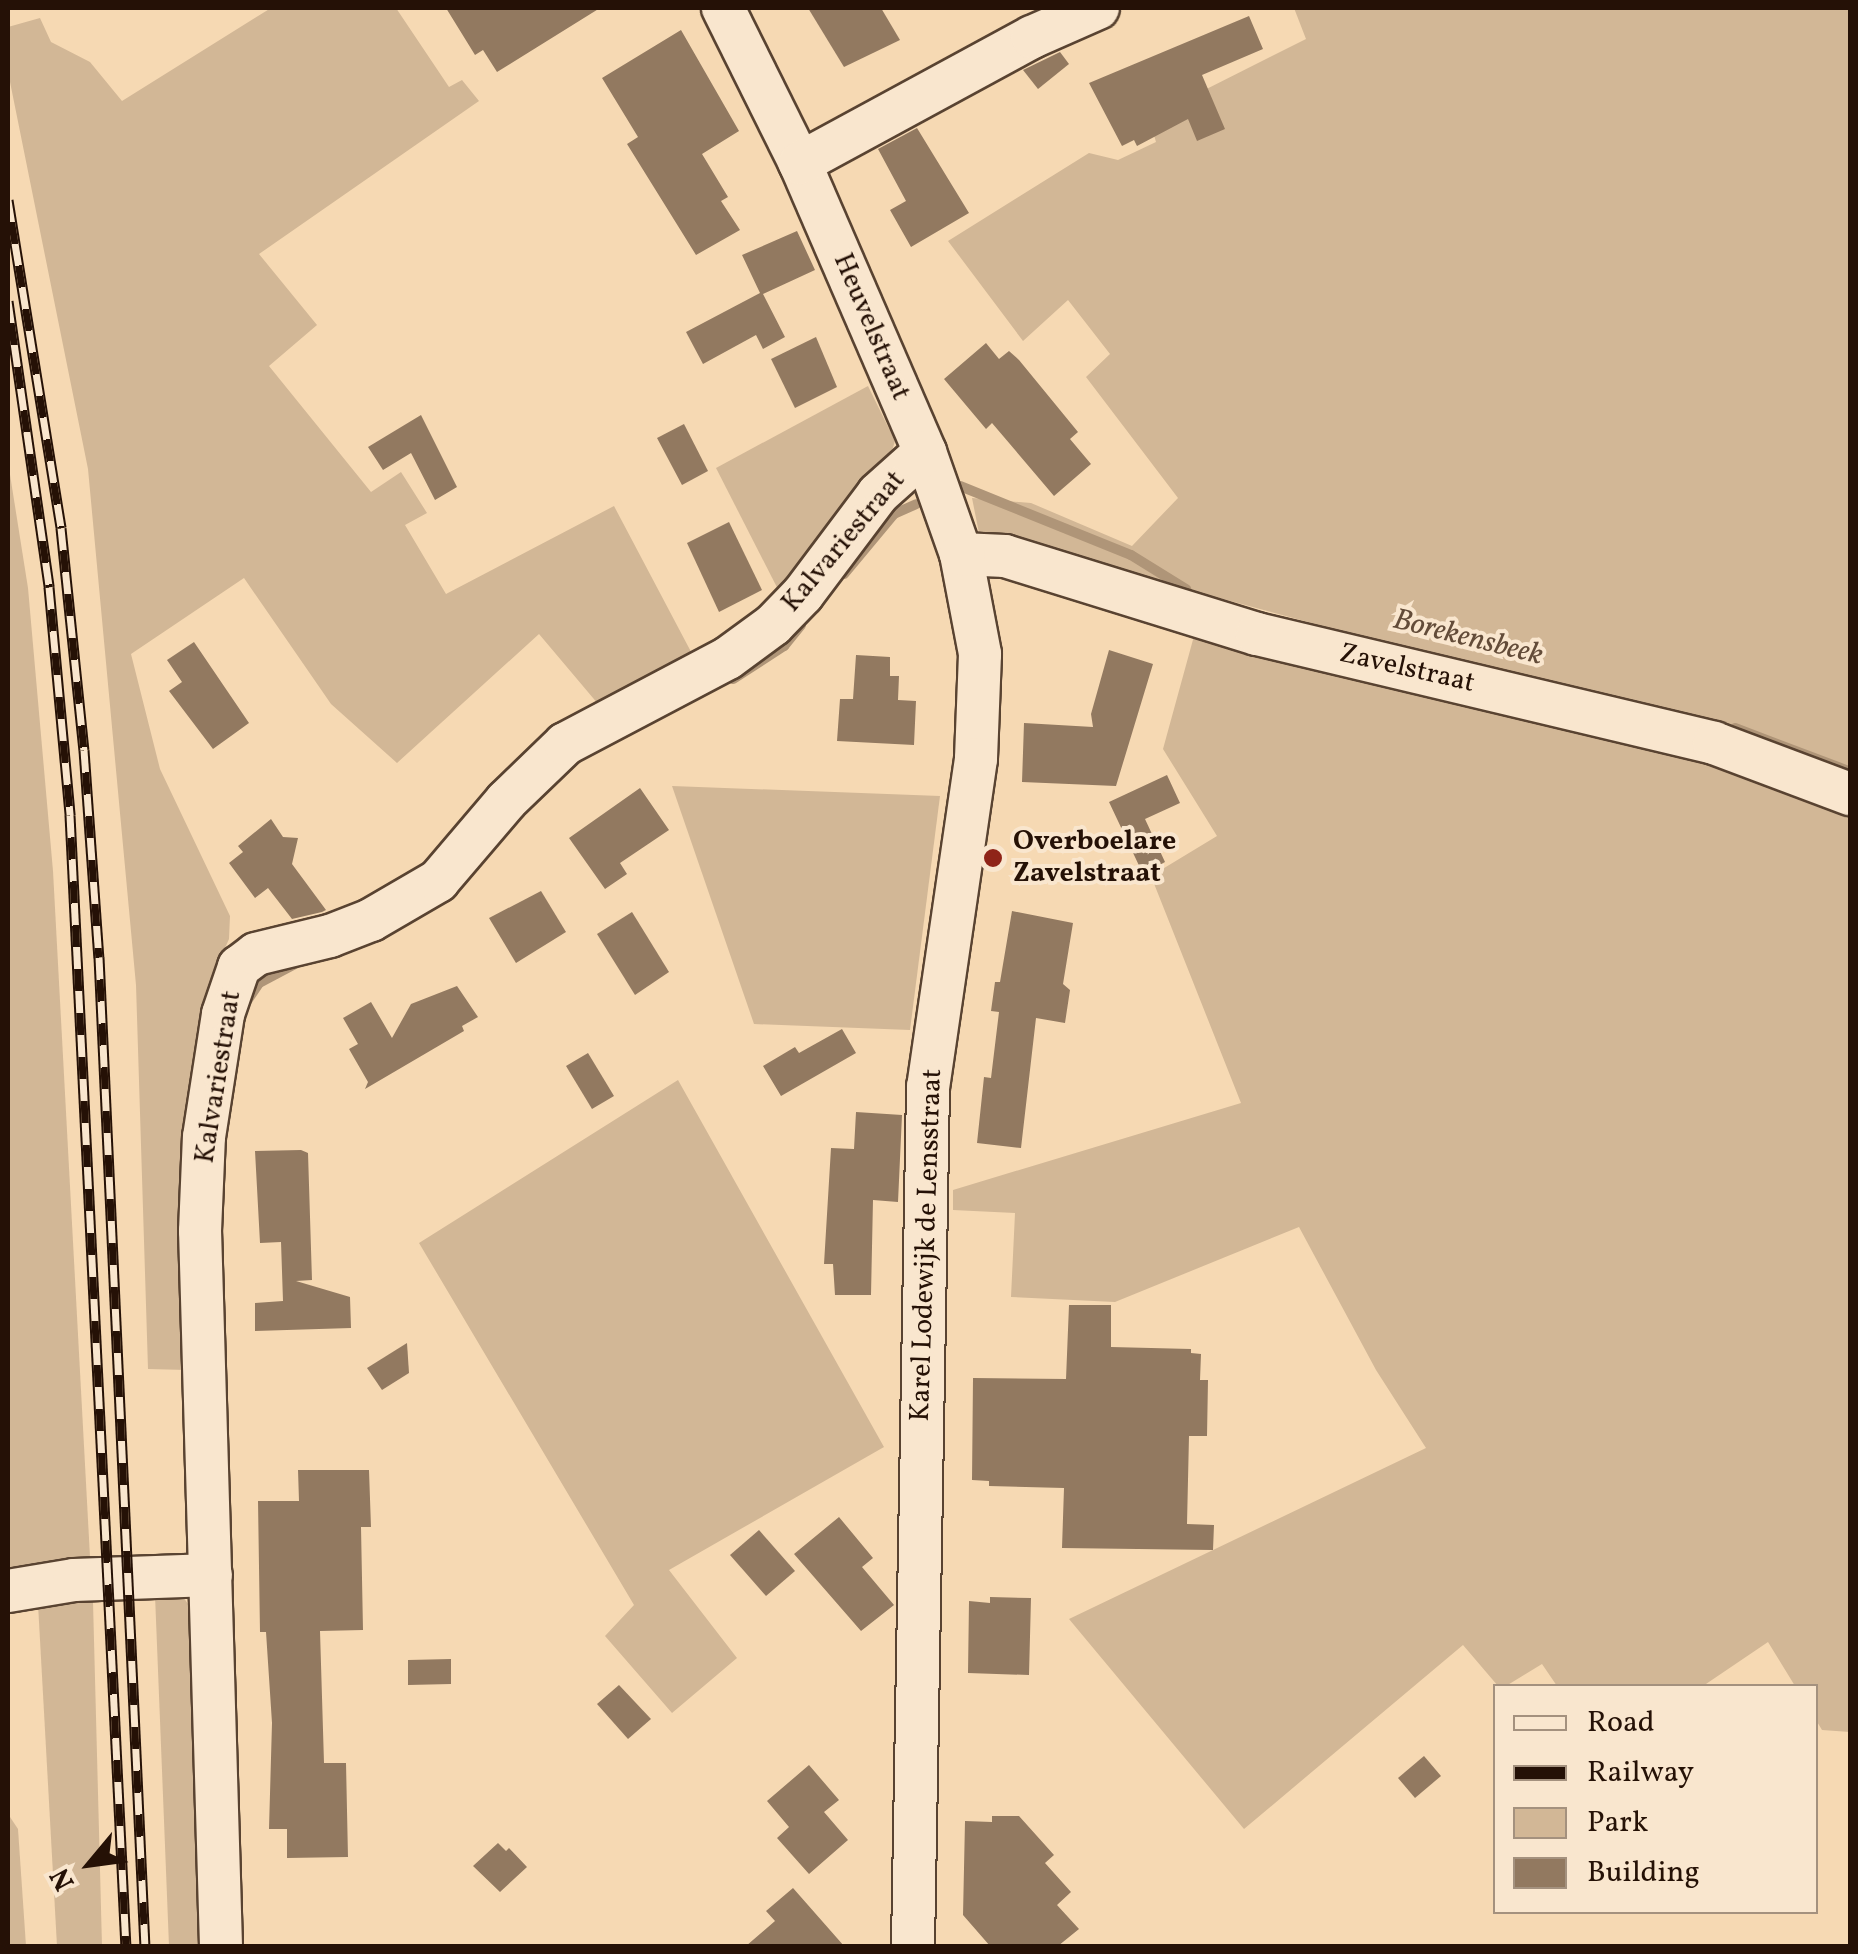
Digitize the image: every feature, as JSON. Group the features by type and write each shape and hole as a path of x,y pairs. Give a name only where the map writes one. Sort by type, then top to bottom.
{"street":[{"name":"Heuvelstraat","path":"722,8 800,163 939,492"},
{"path":"800,163 1032,37 1098,8"},
{"name":"Kalvariestraat","path":"221,1946 201,1212 204,1137 220,1031 238,967 256,954 330,936 371,920 438,881 506,801 564,744 728,658 773,625 804,594 878,494 925,452"},
{"name":"Karel Lodewijk de Lensstraat","path":"913,1946 928,1087 981,707 980,654 961,554 939,492"},
{"name":"Zavelstraat","path":"961,554 1005,556 1257,634 1714,743 1850,794"},
{"path":"8,1591 74,1580 211,1575"}],"green space":[{"path":"271,8 396,8 449,87 462,80 479,101 259,254 317,325 269,366 371,492 401,472 427,513 405,525 446,594 614,506 698,665 604,711 539,634 397,763 331,704 244,578 131,654 160,769 230,916 229,939 211,980 202,1037 187,1370 148,1369 136,985 88,469 8,72 8,27 40,18 51,42 90,62 122,101"},
{"path":"1294,8 1850,8 1850,772 1730,725 1537,684 979,533 972,498 1031,503 1132,546 1178,498 1086,377 1110,354 1068,300 1023,341 948,241 1089,153 1118,160 1156,142 1149,118 1306,39"},
{"path":"868,386 895,441 889,460 785,603 716,468"},
{"path":"8,462 28,588 53,871 90,1557 8,1567"},
{"path":"1194,636 1709,760 1850,810 1850,1732 1822,1730 1818,1723 1818,1684 1794,1684 1768,1642 1706,1684 1556,1684 1542,1664 1509,1684 1496,1684 1463,1645 1244,1829 1069,1619 1426,1448 1376,1370 1299,1227 1115,1302 1011,1297 1015,1213 953,1210 953,1190 1241,1103 1151,876 1217,836 1163,749"},
{"path":"672,786 940,796 910,1030 754,1024"},
{"path":"678,1080 884,1447 669,1570 737,1658 672,1713 605,1636 634,1605 419,1243"},
{"path":"181,1594 193,1611 203,1946 169,1946 155,1595"},
{"path":"93,1602 102,1946 57,1946 38,1604"},
{"path":"8,1814 18,1829 26,1946 8,1946"}],"building":[{"path":"446,8 600,8 497,72 483,50 475,55"},
{"path":"808,8 881,8 900,40 844,67"},
{"path":"1249,16 1263,49 1202,75 1225,129 1197,141 1188,119 1137,146 1134,140 1122,146 1089,83"},
{"path":"681,30 739,131 702,154 728,197 721,201 740,230 696,255 627,144 638,137 602,78"},
{"path":"1060,52 1069,64 1038,89 1023,70"},
{"path":"917,128 969,213 911,247 890,210 906,201 878,149"},
{"path":"797,231 815,270 763,294 785,337 763,349 756,335 703,364 686,332 760,293 742,255"},
{"path":"816,337 837,387 795,408 771,359"},
{"path":"986,343 999,359 1009,351 1019,360 1078,432 1070,439 1091,464 1054,496 992,423 986,429 944,379"},
{"path":"421,415 457,487 435,500 411,453 383,470 368,447"},
{"path":"684,424 708,471 682,485 657,438"},
{"path":"729,522 762,590 719,612 687,543"},
{"path":"194,642 249,723 213,749 169,691 182,682 167,660"},
{"path":"1109,650 1153,664 1116,786 1022,782 1024,723 1093,727 1091,714"},
{"path":"856,655 890,657 890,676 899,676 898,700 916,701 914,745 837,741 840,699 853,699"},
{"path":"1167,775 1180,803 1145,819 1165,862 1143,874 1109,802"},
{"path":"640,788 669,830 620,863 627,874 605,889 569,838"},
{"path":"271,819 283,837 298,838 292,864 326,910 292,919 268,888 255,898 229,863 243,852 238,846"},
{"path":"541,891 566,932 516,963 489,918"},
{"path":"1012,911 1073,923 1063,984 1070,990 1065,1023 1036,1018 1021,1148 977,1143 984,1077 991,1078 999,1012 991,1011 995,982 1000,982"},
{"path":"632,912 669,972 635,995 597,934"},
{"path":"457,986 478,1017 462,1026 464,1031 365,1089 368,1082 349,1049 358,1044 343,1018 371,1002 392,1038 411,1004"},
{"path":"842,1029 856,1053 781,1096 763,1066 795,1047 799,1053"},
{"path":"588,1053 614,1096 592,1109 566,1066"},
{"path":"856,1112 902,1115 898,1202 873,1200 871,1295 835,1295 833,1264 824,1264 831,1148 854,1149"},
{"path":"255,1151 308,1153 312,1280 296,1281 350,1297 351,1328 255,1331 255,1303 283,1301 281,1242 260,1243"},
{"path":"1069,1305 1111,1305 1111,1347 1191,1349 1191,1353 1201,1354 1200,1380 1208,1380 1207,1436 1189,1436 1187,1524 1214,1525 1213,1550 1062,1548 1064,1488 989,1486 989,1481 972,1480 973,1378 1066,1379"},
{"path":"407,1343 409,1373 382,1390 367,1368"},
{"path":"298,1470 369,1470 371,1527 361,1527 363,1630 320,1631 324,1763 346,1763 348,1857 287,1858 287,1829 269,1829 272,1723 266,1632 260,1632 258,1501 299,1501"},
{"path":"839,1517 873,1558 862,1567 894,1605 861,1631 794,1554"},
{"path":"759,1530 795,1571 766,1596 730,1555"},
{"path":"990,1597 1031,1598 1029,1675 968,1673 969,1601 990,1603"},
{"path":"451,1659 451,1684 408,1685 408,1660"},
{"path":"619,1685 651,1719 628,1739 597,1704"},
{"path":"1424,1756 1441,1776 1415,1798 1398,1778"},
{"path":"809,1765 839,1800 824,1812 848,1840 809,1874 777,1838 789,1827 767,1801"},
{"path":"992,1816 1019,1816 1054,1855 1045,1863 1071,1892 1057,1905 1079,1929 1058,1946 990,1946 963,1915 965,1821 992,1822"},
{"path":"498,1843 506,1851 509,1848 527,1867 500,1892 473,1866"},
{"path":"793,1888 844,1946 746,1946 775,1921 766,1911"}],"waterway":[{"name":"Borekensbeek","path":"960,486 1131,555 1186,589"},
{"name":"Borekensbeek","path":"844,574 894,514 916,504"},
{"name":"Borekensbeek","path":"733,679 784,646 801,625"},
{"name":"Borekensbeek","path":"1735,728 1846,770"},
{"name":"Borekensbeek","path":"247,1001 259,983 295,964"}],"railway":[{"path":"8,200 61,528 84,750 99,957 145,1946"},
{"path":"8,301 49,587 70,815 126,1946"}],"place":[{"name":"Overboelare Zavelstraat","path":"993,858"}]}
